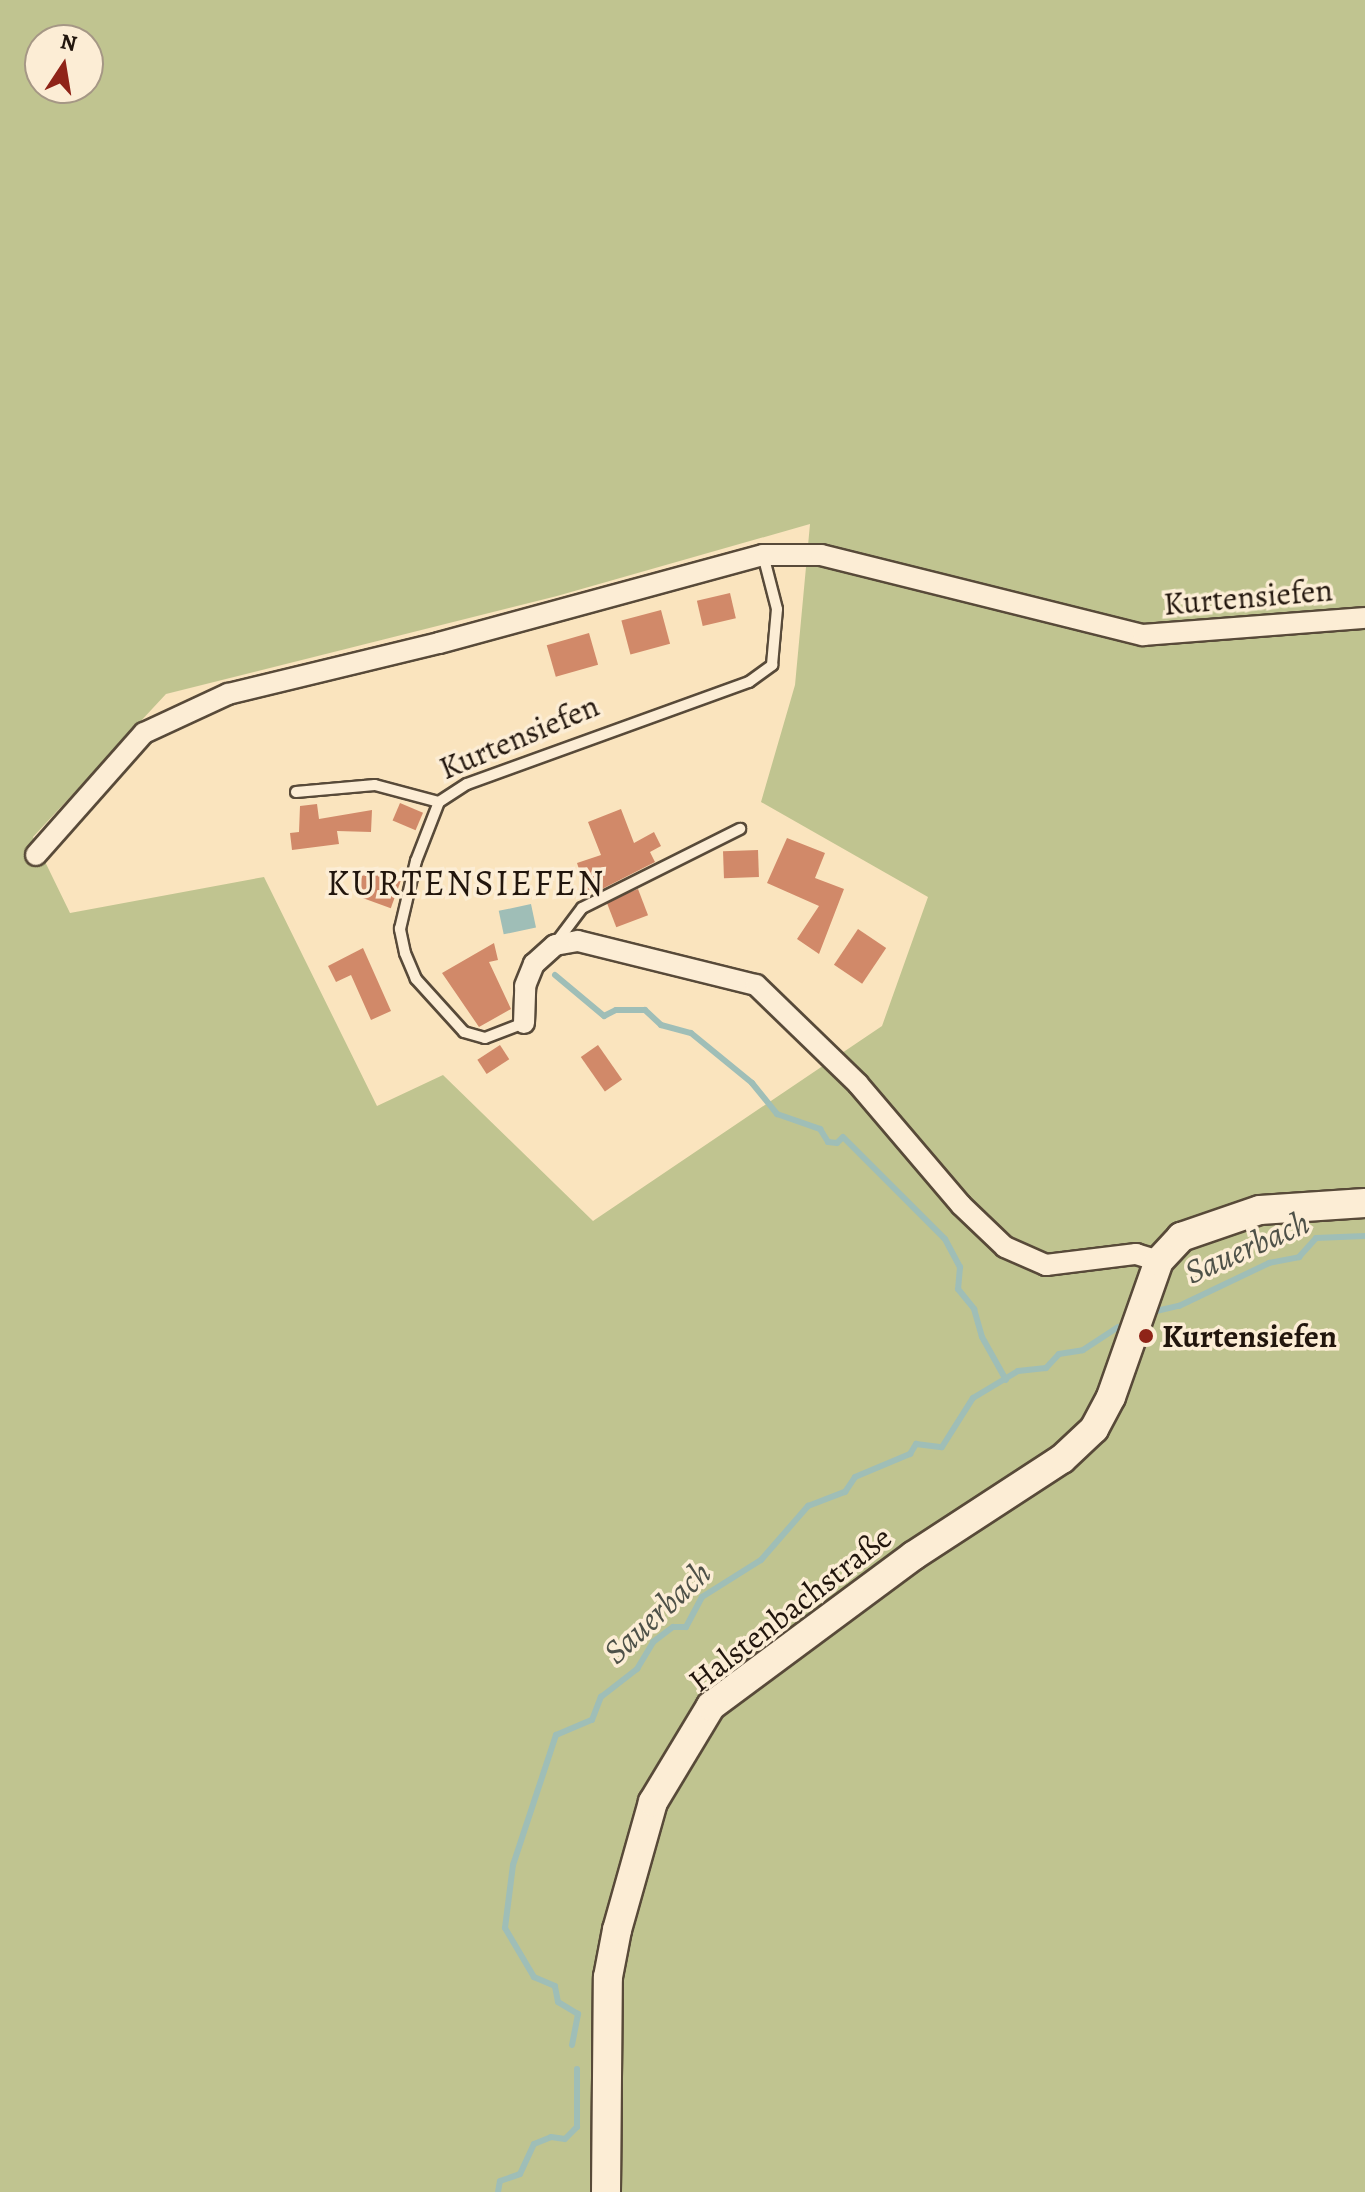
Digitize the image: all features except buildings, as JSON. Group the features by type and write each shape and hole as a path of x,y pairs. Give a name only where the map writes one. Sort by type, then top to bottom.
{"street":[{"name":"Kurtensiefen","path":"36,855 144,733 228,694 454,639 763,555 821,555 1143,635 1365,618"},
{"path":"555,945 578,941 756,985 858,1084 961,1205 1005,1247 1046,1265 1136,1254 1159,1261 1181,1237 1220,1220 1260,1210 1365,1203"},
{"name":"Kurtensiefen","path":"524,1023 525,986 534,964 555,945"},
{"name":"Halstenbachstraße","path":"606,2192 608,1977 635,1855 653,1802 679,1751 711,1706 913,1556 1062,1459 1094,1429 1111,1397 1159,1261"}],"lane":[{"name":"Kurtensiefen","path":"524,1023 485,1038 464,1032 416,979 405,953 400,929 413,874 439,802 467,784 749,682 772,665 777,609 763,555"},
{"path":"296,792 375,785 439,802"},
{"path":"555,945 582,908 740,829"}],"green space":[{"path":"0,0 1365,0 1365,2192 0,2192","holes":["810,524 795,685 761,802 928,897 882,1026 593,1221 443,1075 377,1106 264,877 70,913 33,837 166,694 557,596"]}],"water":[{"path":"531,904 536,927 504,934 499,911"}],"waterway":[{"path":"555,975 604,1016 616,1010 645,1010 661,1025 691,1033 752,1083 777,1114 820,1129 828,1142 837,1143 843,1137 945,1239 960,1267 958,1289 974,1309 982,1337 1006,1380"},
{"name":"Sauerbach","path":"1152,1312 1179,1306 1269,1263 1299,1257 1316,1238 1365,1236"},
{"name":"Sauerbach","path":"572,2045 578,2014 558,2002 555,1986 534,1977 505,1928 513,1865 556,1735 592,1720 601,1697 637,1669 653,1642 673,1627 686,1627 702,1597 761,1560 808,1506 845,1492 855,1477 910,1454 916,1444 942,1447 973,1398 1018,1371 1046,1368 1059,1354 1083,1350 1118,1327"},
{"name":"Sauerbach","path":"498,2192 500,2181 520,2174 534,2144 551,2137 565,2139 577,2127 577,2069"}],"place":[{"name":"Kurtensiefen","path":"1146,1336"}],"district":[{"name":"KURTENSIEFEN","path":"466,883"}]}
